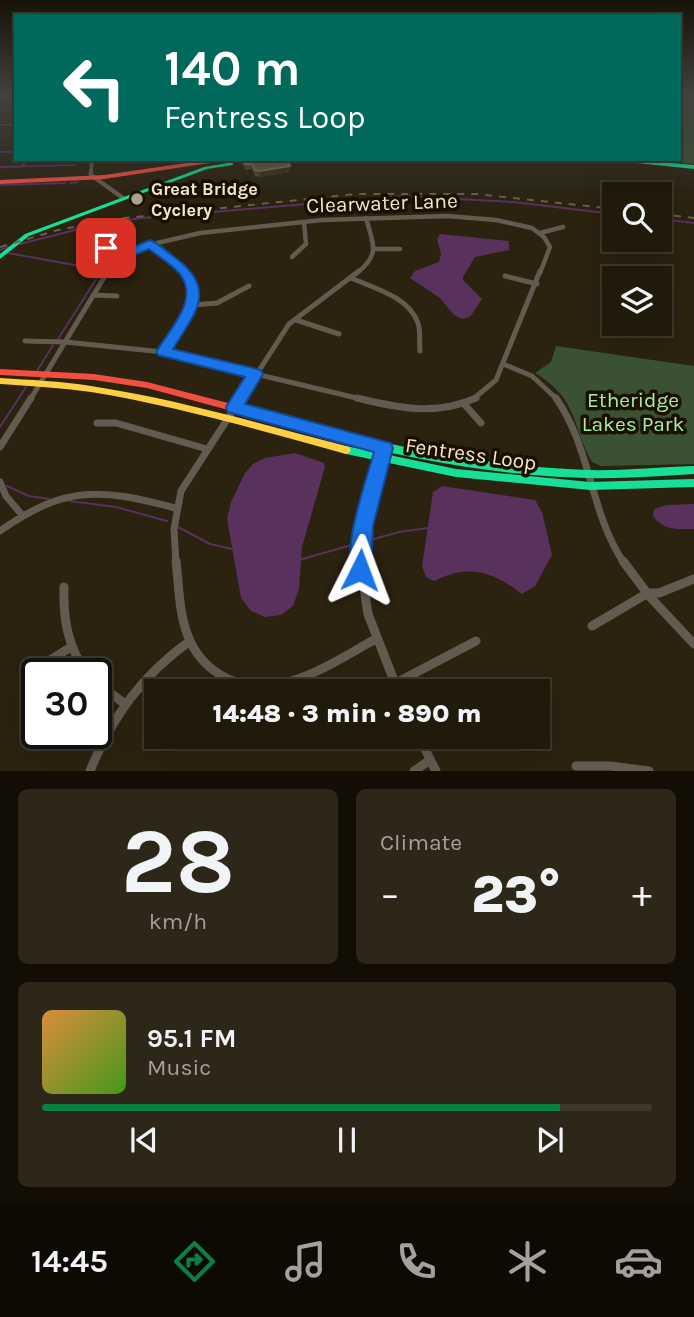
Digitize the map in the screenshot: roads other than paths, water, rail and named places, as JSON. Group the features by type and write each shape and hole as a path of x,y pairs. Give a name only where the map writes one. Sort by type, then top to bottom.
{"street":[{"path":"92,161 91,174 123,198"},
{"path":"0,182 101,179 215,161"},
{"path":"0,257 24,236 209,167 231,164 229,161"},
{"path":"624,161 694,167"},
{"name":"Clearwater Lane","path":"0,447 108,271 125,255 150,244 169,238 304,222 446,215 511,222 540,233"},
{"path":"229,679 211,668 190,641 184,620 172,531 175,508 181,491 207,449 289,324 371,262 374,249 366,218"},
{"path":"292,257 306,244 304,222"},
{"path":"25,341 64,341 163,352 402,409 433,410 465,405 490,387 503,364 550,247 540,233 564,227"},
{"path":"231,230 233,240"},
{"path":"150,244 185,272 193,289 192,305 163,352"},
{"path":"106,248 125,255"},
{"path":"374,249 400,249"},
{"path":"505,276 537,284"},
{"path":"351,278 399,301 411,312 418,324 420,351"},
{"path":"192,305 223,301 249,286"},
{"path":"93,295 117,296"},
{"path":"296,320 339,334"},
{"path":"503,364 529,374 558,397 571,419 590,486 613,545 648,593 694,644"},
{"name":"Fentress Loop","path":"0,372 121,392 228,417 383,459 478,476 590,486 694,483"},
{"name":"Fentress Loop","path":"0,381 43,378 147,385 384,448 456,460 587,474 694,470"},
{"path":"465,405 481,423"},
{"path":"97,423 116,423 207,449"},
{"path":"384,448 363,526 360,552 365,606 374,640 392,679"},
{"path":"0,482 6,496 22,515"},
{"path":"0,531 22,515 75,494 102,491 133,496 175,508"},
{"path":"592,626 648,593 659,593 694,579"},
{"path":"64,587 65,628 78,658"},
{"path":"296,679 374,640"},
{"path":"90,771 110,725 124,703 155,667 190,641"},
{"path":"411,679 476,641"},
{"path":"54,658 71,647"},
{"path":"112,694 124,703"},
{"path":"425,749 436,771"},
{"path":"414,771 430,760"},
{"path":"576,766 610,766 649,771"}],"waterway":[{"path":"0,152 14,152"},
{"path":"22,166 26,161"},
{"path":"0,167 75,165"},
{"path":"71,183 78,182"},
{"path":"0,185 65,183"},
{"path":"16,245 91,226 141,218 400,196 513,202 602,213"},
{"path":"672,220 694,223"},
{"path":"0,250 8,247"},
{"path":"8,253 102,270 58,339"},
{"path":"37,371 53,345"},
{"path":"0,427 28,384"},
{"path":"7,486 29,496 49,499"},
{"path":"69,501 116,507 167,521"},
{"path":"178,527 210,544 232,549"},
{"path":"367,541 399,532 428,528"},
{"path":"299,560 355,544"}],"railway":[{"path":"0,247 58,230 116,219 356,194 476,194 602,208"},
{"path":"672,215 694,218"}],"place":[{"name":"Great Bridge Cyclery","path":"137,199"}],"park label":[{"name":"Etheridge Lakes Park","path":"633,412"}]}
